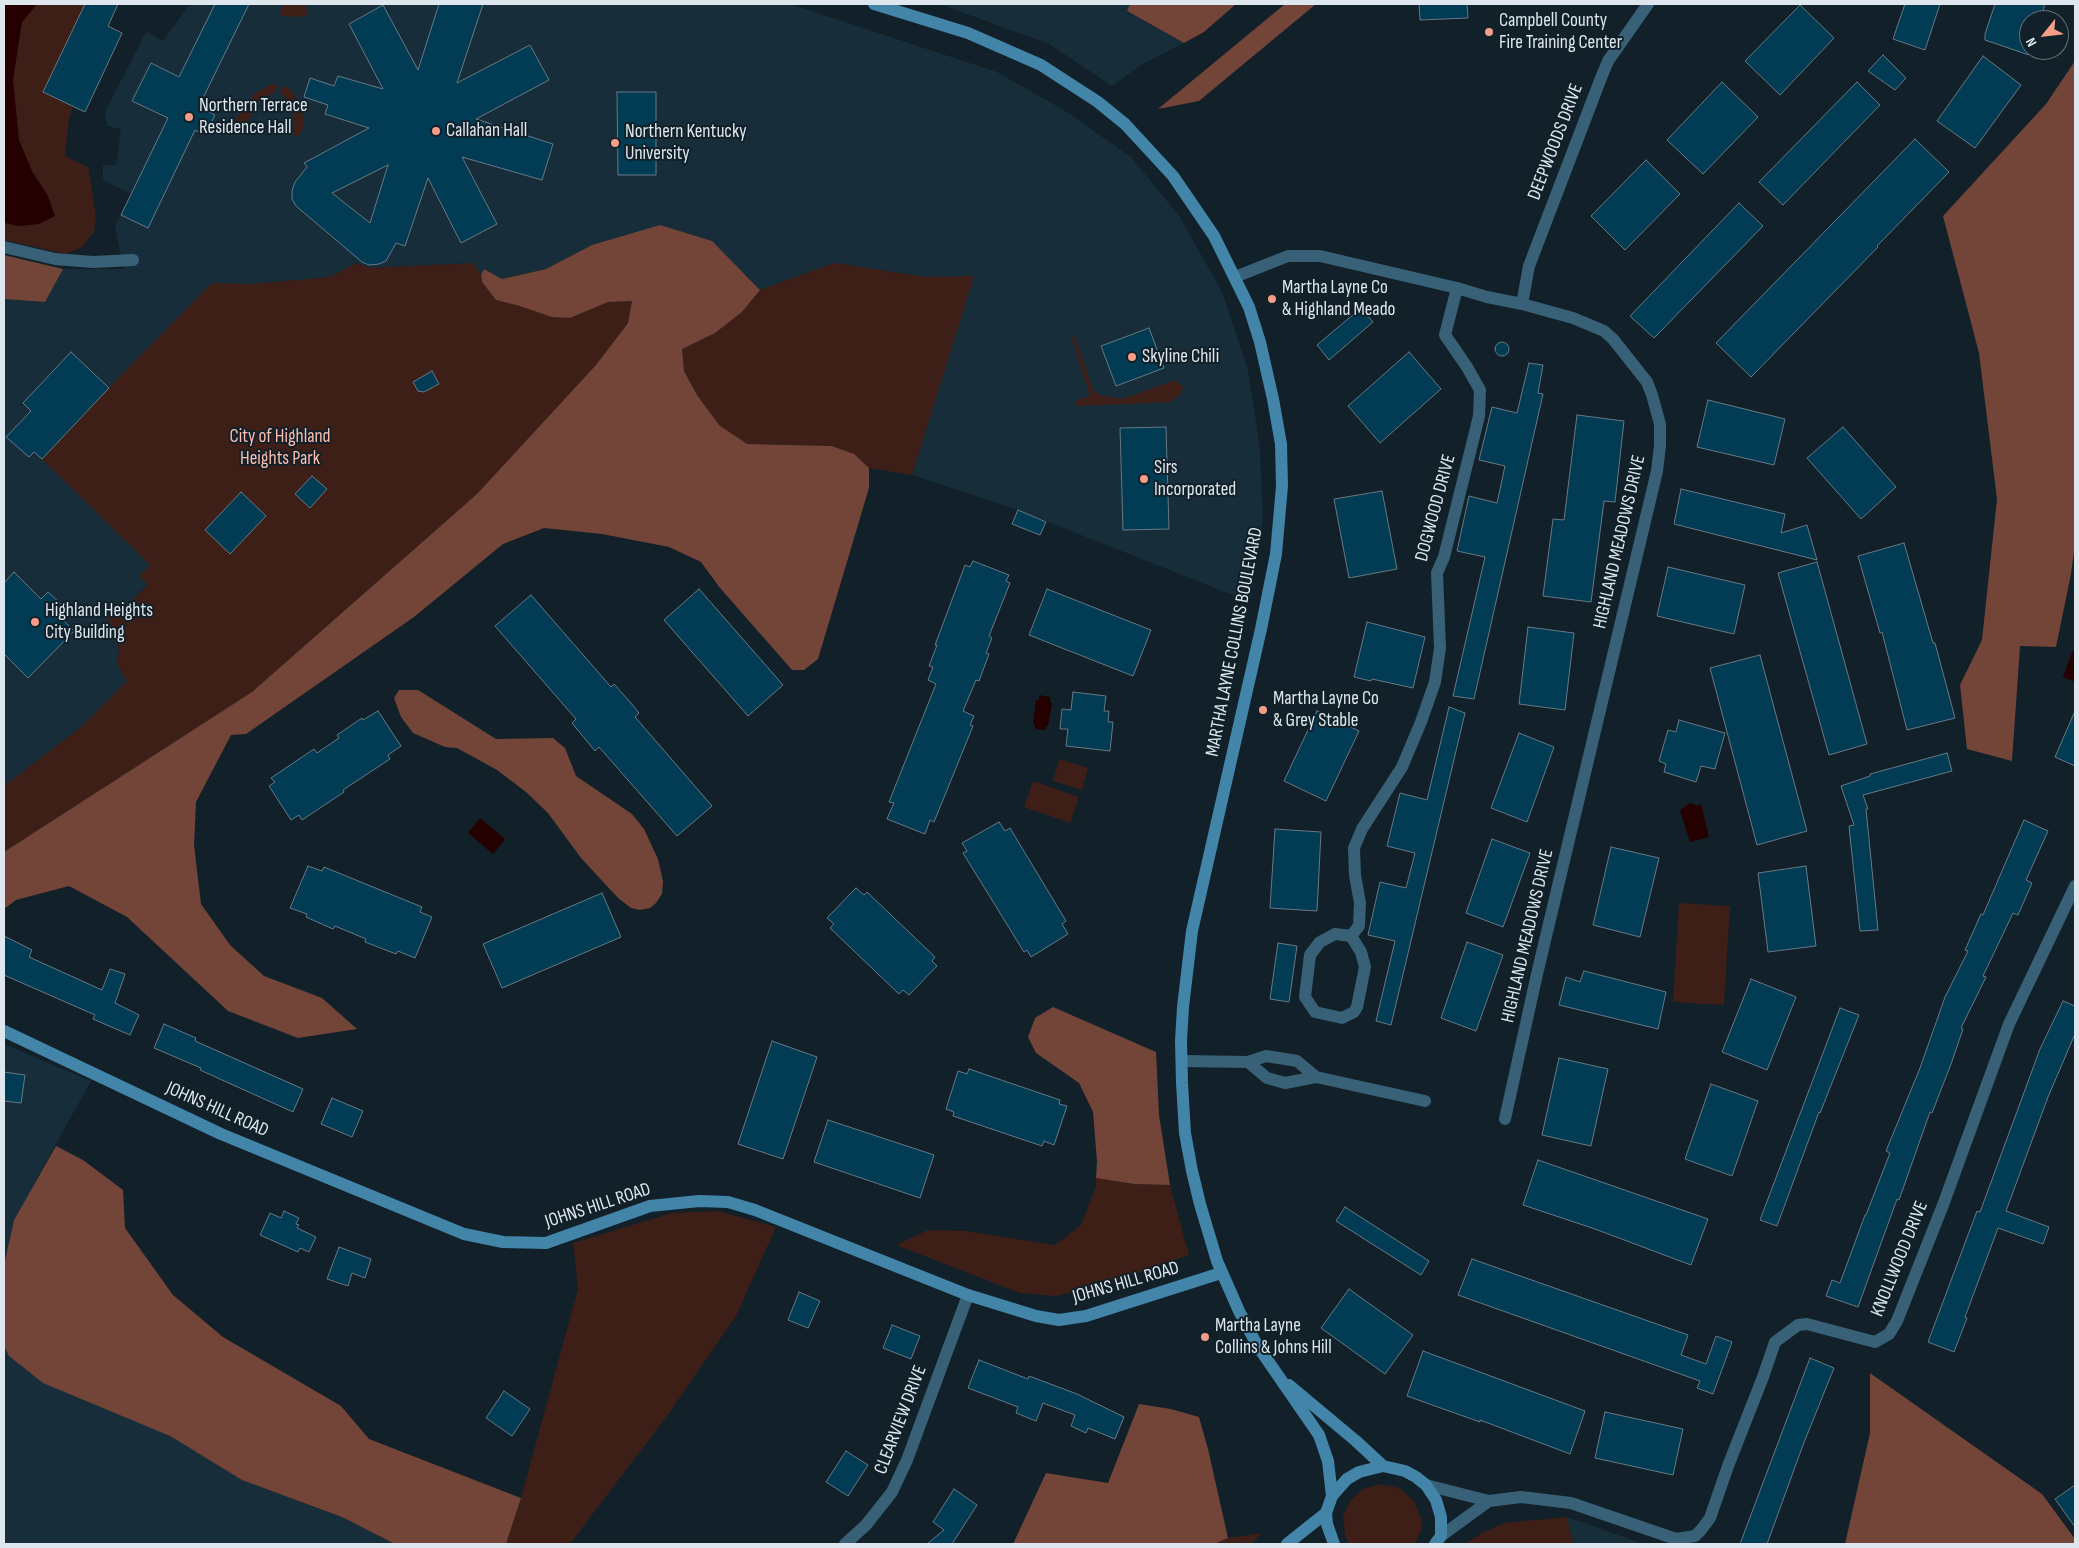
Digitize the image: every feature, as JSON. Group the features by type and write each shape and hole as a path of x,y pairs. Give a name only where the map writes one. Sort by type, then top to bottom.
{"main road":[{"name":"MARTHA LAYNE COLLINS BOULEVARD","path":"874,4 968,33 1041,65 1098,102 1124,124 1173,176 1214,236 1249,307 1260,342 1281,444 1282,486 1276,554 1192,932 1183,1007 1182,1061 1185,1133 1200,1204 1222,1272"},
{"name":"JOHNS HILL ROAD","path":"4,1031 221,1134 464,1234 504,1242 546,1243 650,1206 699,1201 728,1202 755,1210 968,1295 1036,1316 1059,1320 1086,1316 1222,1272"},
{"path":"1222,1272 1257,1345 1319,1435 1328,1461 1332,1496"},
{"path":"1277,1375 1383,1466"},
{"path":"1334,1544 1327,1524 1326,1513 1332,1496 1347,1479 1359,1472 1383,1466 1405,1471 1426,1485 1436,1500 1441,1517 1438,1540"},
{"path":"1287,1544 1326,1513"}],"street":[{"name":"DEEPWOODS DRIVE","path":"1522,304 1529,266 1608,61 1648,4"},
{"path":"4,248 55,259 93,262 133,260"},
{"name":"HIGHLAND MEADOWS DRIVE","path":"1235,277 1288,256 1320,256 1457,288 1487,298 1522,304 1573,318 1604,331 1613,338 1647,382 1660,424 1657,471 1537,974 1505,1119"},
{"name":"DOGWOOD DRIVE","path":"1351,936 1359,926 1360,903 1355,875 1354,848 1362,829 1402,767 1435,682 1440,648 1437,573 1444,557 1480,416 1480,390 1468,367 1445,335 1457,288"},
{"name":"KNOLLWOOD DRIVE","path":"1426,1485 1489,1501 1521,1497 1571,1503 1676,1539 1695,1536 1710,1518 1728,1466 1764,1377 1775,1342 1798,1325 1807,1324 1865,1341 1875,1342 1889,1334 1897,1321 2009,1024 2075,886"},
{"path":"1335,934 1351,936 1361,952 1366,967 1357,1007 1354,1012 1342,1018 1315,1012 1304,996 1310,955 1320,942 1335,934"},
{"path":"1182,1061 1248,1062 1266,1056 1297,1061 1316,1077"},
{"path":"1248,1062 1267,1078 1285,1083 1316,1077 1425,1102"},
{"name":"CLEARVIEW DRIVE","path":"845,1544 866,1525 892,1492 907,1460 968,1295"},
{"name":"KNOLLWOOD DRIVE","path":"1438,1540 1489,1501"}],"shaded area":[{"path":"4,4 37,4 22,22 13,80 19,140 32,171 48,196 55,216 39,224 19,226 4,223"},
{"name":"Northern Kentucky University","path":"190,4 790,4 997,72 1067,112 1131,157 1180,217 1223,294 1248,370 1260,449 1263,520 1250,602 1018,510 912,475 973,276 927,277 834,263 760,290 746,274 592,245 546,269 502,279 484,269 481,275 473,263 371,268 356,263 330,277 252,284 212,283 54,446 150,565 148,584 123,609 107,617 116,634 119,650 117,665 127,681 81,727 4,786 4,299 44,302 63,269 123,269 115,226 131,194 103,180 103,165 116,165 121,129 107,126 105,112 144,36 148,32 163,41"},
{"path":"939,4 1130,4 1127,12 1184,43 1141,65 1112,86 1049,44"},
{"path":"1130,4 1236,4 1204,32 1184,43 1127,11"},
{"path":"1285,4 1316,4 1199,101 1158,109"},
{"path":"2075,61 2075,544 2071,574 2056,647 2020,646 2012,761 1967,749 1960,685 1982,640 1997,499 1979,353 1943,216 2046,104"},
{"path":"660,225 712,241 760,290 742,312 715,333 682,349 684,371 697,395 719,425 747,444 832,446 854,454 869,468 869,488 818,659 804,670 792,670 720,588 701,562 669,547 602,534 544,528 503,544 414,617 246,734 231,735 196,802 194,845 201,904 230,945 264,976 322,998 357,1029 298,1038 228,1011 127,917 69,886 16,900 4,909 4,852 252,692 477,494 596,365 628,323 632,301 608,302 570,318 552,317 496,300 482,282 481,275 484,269 502,279 546,269 592,245"},
{"path":"4,255 63,269 45,302 4,299"},
{"path":"2073,650 2075,651 2075,682 2063,677"},
{"path":"399,690 418,690 496,739 553,738 565,748 576,776 632,814 644,829 658,859 663,881 662,894 656,903 650,908 640,910 631,908 618,898 581,858 548,813 526,792 497,770 457,748 445,747 413,733 401,717 394,698"},
{"path":"1039,695 1050,697 1050,702 1052,702 1048,727 1046,726 1045,730 1035,729 1033,724 1036,700 1039,700"},
{"path":"1690,803 1698,806 1701,804 1709,837 1690,842 1680,810"},
{"path":"480,818 505,839 493,854 468,833"},
{"path":"1053,1007 1156,1052 1159,1115 1170,1185 1134,1184 1096,1178 1097,1161 1093,1112 1079,1083 1036,1053 1028,1037 1035,1018"},
{"path":"4,1044 91,1081 14,1220 4,1265"},
{"path":"56,1146 83,1160 123,1190 125,1228 173,1295 223,1337 341,1406 369,1439 521,1498 506,1544 395,1544 342,1517 242,1480 170,1436 43,1383 9,1356 4,1346 4,1265 14,1220"},
{"path":"4,1346 9,1356 170,1436 242,1480 342,1517 395,1544 4,1544"},
{"path":"1870,1373 2042,1494 2075,1539 2075,1544 1845,1544 1870,1433"},
{"path":"1139,1404 1171,1409 1199,1417 1228,1538 1214,1544 1013,1544 1046,1473 1108,1483"},
{"path":"1567,1517 1644,1544 1573,1544"}],"green space":[{"path":"4,4 85,4 43,92 73,107 69,119 65,156 88,167 96,218 94,232 82,247 66,254 4,240"},
{"path":"284,4 304,4 308,14 305,17 281,16 280,11"},
{"path":"272,84 277,85 276,91 256,104 244,132 232,128 233,123 254,94"},
{"path":"282,86 290,89 298,100 303,116 303,129 299,135 293,138 292,108 280,92"},
{"name":"City of Highland Heights Park","path":"356,263 371,268 473,263 481,275 482,282 496,300 570,318 608,302 633,301 628,323 596,365 477,494 252,692 4,852 4,786 81,727 127,681 117,665 119,650 116,634 107,617 105,608 114,602 123,609 148,585 139,576 150,565 42,459 212,283 252,284 330,277"},
{"path":"834,263 927,277 974,276 912,475 869,468 854,454 832,446 746,444 719,425 697,395 684,371 682,348 715,333 742,312 760,290"},
{"path":"1075,336 1093,390 1100,395 1122,399 1175,380 1183,387 1181,394 1170,402 1076,406 1075,401 1090,396 1072,338"},
{"path":"1059,759 1088,768 1082,790 1053,781"},
{"path":"1033,781 1079,797 1070,823 1024,807"},
{"path":"1679,903 1730,906 1724,1005 1673,1002"},
{"path":"1096,1178 1134,1184 1170,1185 1189,1255 1108,1284 1056,1296 1020,1293 896,1245 928,1230 965,1231 1055,1245 1081,1225 1096,1186"},
{"path":"718,1211 776,1227 736,1316 669,1413 570,1544 506,1544 521,1498 578,1289 573,1243 672,1213"},
{"path":"1380,1484 1399,1488 1414,1501 1421,1519 1421,1530 1415,1544 1348,1543 1343,1517 1350,1501 1363,1489"},
{"path":"1567,1517 1573,1544 1465,1544 1482,1533 1504,1523"},
{"path":"1262,1533 1251,1544 1214,1544 1228,1538"}],"building":[{"path":"85,4 118,4 108,26 122,33 85,112 43,92"},
{"name":"Northern Terrace Residence Hall","path":"215,4 249,4 202,100 212,105 209,112 215,115 208,129 201,126 198,132 195,130 148,228 121,215 168,118 132,101 151,63 179,77"},
{"name":"Callahan Hall","path":"439,4 483,4 457,83 530,45 549,80 476,119 553,144 542,180 462,157 497,224 461,243 428,178 405,246 396,243 386,261 369,265 362,262 296,206 292,199 292,191 295,182 307,167 304,163 369,128 325,114 328,105 304,97 310,78 334,86 338,76 383,89 349,24 383,5 418,70","holes":["388,165 370,223 332,193"]},
{"path":"1419,4 1467,4 1468,18 1420,20"},
{"path":"1905,4 1940,4 1925,50 1893,39"},
{"path":"1995,4 2045,4 2043,10 2019,10 2019,52 1985,40 1985,34"},
{"path":"1800,5 1834,38 1780,95 1745,61"},
{"path":"1883,55 1906,78 1895,90 1868,71"},
{"path":"1983,56 2021,85 1975,148 1937,121"},
{"path":"1722,82 1758,117 1703,174 1667,140"},
{"path":"1857,82 1880,105 1783,205 1759,182"},
{"path":"617,92 656,92 656,175 618,175"},
{"path":"1915,139 1949,172 1751,377 1716,343"},
{"path":"1646,160 1680,194 1625,250 1591,216"},
{"path":"1739,203 1763,226 1654,338 1630,316"},
{"path":"1361,308 1373,322 1329,360 1317,345"},
{"name":"Skyline Chili","path":"1149,328 1164,368 1116,386 1101,346"},
{"path":"1499,342 1505,342 1509,349 1505,356 1499,356 1495,352 1495,346"},
{"path":"71,352 109,388 42,459 34,452 29,457 6,437 31,411 23,403"},
{"path":"1409,352 1441,389 1380,443 1348,406"},
{"path":"1529,363 1543,365 1538,393 1543,394 1474,699 1453,696 1485,557 1457,551 1469,496 1497,503 1505,466 1479,460 1492,407 1517,413"},
{"path":"432,371 439,384 424,392 418,391 413,382"},
{"path":"1708,400 1785,419 1774,465 1697,447"},
{"path":"1577,415 1624,421 1615,502 1604,501 1591,602 1543,596 1553,519 1564,520"},
{"name":"Sirs Incorporated","path":"1166,427 1169,529 1123,530 1120,428"},
{"path":"1843,427 1896,487 1861,519 1807,458"},
{"path":"312,476 327,489 310,508 295,494"},
{"path":"1681,489 1785,514 1781,533 1807,525 1817,560 1674,524"},
{"path":"1382,491 1397,569 1349,578 1334,499"},
{"path":"241,492 266,516 230,554 205,530"},
{"path":"1018,510 1046,522 1040,535 1012,524"},
{"path":"1904,543 1933,643 1935,643 1955,718 1907,730 1882,632 1880,633 1858,556"},
{"path":"973,561 1009,575 1006,581 1010,583 989,636 992,638 986,653 989,654 979,681 976,680 963,711 974,716 970,725 973,726 934,822 930,820 925,834 887,819 894,803 889,802 936,684 928,680 933,667 929,666 937,645 935,645 965,565 970,567"},
{"path":"1817,562 1867,744 1829,755 1778,573"},
{"path":"1668,567 1745,585 1734,634 1657,616"},
{"name":"Highland Heights City Building","path":"14,572 41,599 48,592 63,606 56,613 74,631 28,678 4,654 4,583"},
{"path":"699,589 783,685 748,716 664,620"},
{"path":"1047,589 1151,630 1133,676 1029,635"},
{"path":"531,595 611,687 614,684 630,702 639,713 635,717 712,806 677,836 599,747 595,751 572,723 576,719 495,626"},
{"path":"1367,622 1425,637 1413,688 1354,677"},
{"path":"1528,627 1574,633 1565,710 1519,704"},
{"path":"1760,655 1807,831 1757,845 1710,668"},
{"path":"1073,692 1106,696 1104,711 1109,711 1108,722 1113,722 1110,751 1066,746 1068,729 1060,729 1062,709 1071,710"},
{"path":"1449,707 1465,713 1391,1025 1376,1021 1395,941 1368,935 1380,882 1406,888 1415,853 1387,846 1400,793 1427,800"},
{"path":"378,711 401,746 388,755 390,759 343,790 344,792 302,820 299,815 291,820 269,786 275,782 271,778 314,749 317,753 339,738 337,735 362,718 363,720"},
{"path":"1317,711 1359,731 1326,801 1284,781"},
{"path":"2075,711 2075,766 2055,757"},
{"path":"1679,720 1725,733 1715,769 1701,766 1696,782 1664,772 1666,764 1659,761 1668,730 1676,732"},
{"path":"1519,733 1554,747 1527,822 1491,808"},
{"path":"1947,753 1952,771 1863,795 1868,809 1866,809 1878,930 1860,931 1849,826 1854,825 1841,786 1870,776 1870,774"},
{"path":"2024,820 2048,831 2026,880 2032,883 2018,915 2013,913 1983,976 1986,977 1961,1028 1963,1029 1951,1064 1932,1113 1930,1112 1858,1307 1826,1296 1832,1280 1840,1283 1890,1153 1886,1151 1920,1068 1945,997 1968,951 1965,950 1981,914 1983,915"},
{"path":"999,822 1005,831 1010,828 1066,921 1062,924 1068,934 1031,957 1027,950 1024,952 963,853 967,851 962,843"},
{"path":"1275,829 1321,832 1317,911 1270,908"},
{"path":"1492,839 1530,853 1503,927 1466,913"},
{"path":"1611,847 1659,858 1640,937 1593,925"},
{"path":"308,866 322,871 324,867 422,907 420,912 432,917 415,958 398,951 396,954 365,942 366,939 335,926 333,929 306,917 307,914 290,908"},
{"path":"1806,866 1816,946 1768,952 1758,873"},
{"path":"856,888 864,895 867,892 935,957 932,961 937,966 909,995 903,990 899,994 830,928 834,924 827,918"},
{"path":"602,893 621,937 502,988 483,944"},
{"path":"4,936 32,950 29,957 102,990 110,969 125,974 115,1003 139,1015 130,1035 93,1019 95,1015 4,975"},
{"path":"1467,942 1503,955 1476,1031 1441,1018"},
{"path":"1278,943 1297,946 1289,1002 1270,999"},
{"path":"1584,971 1666,992 1658,1029 1559,1005 1566,977 1580,982"},
{"path":"1751,979 1796,997 1767,1070 1722,1052"},
{"path":"2063,1001 2075,1006 2075,1034 2048,1097 2006,1211 2049,1227 2043,1244 1998,1228 1954,1352 1928,1342 1977,1211 1980,1212 2040,1049"},
{"path":"1840,1008 1859,1015 1819,1112 1777,1226 1760,1220"},
{"path":"164,1024 196,1038 195,1041 303,1089 293,1112 154,1048"},
{"path":"772,1041 817,1057 783,1159 738,1144"},
{"path":"1559,1058 1608,1069 1591,1146 1542,1135"},
{"path":"969,1069 1060,1100 1059,1104 1067,1106 1054,1145 1044,1141 1042,1146 953,1116 954,1112 946,1109 958,1071 967,1074"},
{"path":"4,1072 25,1075 21,1103 4,1101"},
{"path":"1711,1084 1758,1101 1732,1176 1685,1159"},
{"path":"332,1098 363,1111 352,1137 321,1124"},
{"path":"828,1120 934,1155 920,1198 814,1162"},
{"path":"1538,1160 1708,1219 1691,1265 1595,1229 1523,1205"},
{"path":"1345,1207 1429,1261 1421,1275 1336,1221"},
{"path":"284,1211 299,1218 296,1224 299,1225 297,1228 316,1237 309,1252 300,1248 298,1252 260,1235 270,1213 281,1218"},
{"path":"339,1247 371,1259 365,1278 352,1273 348,1286 327,1279"},
{"path":"1472,1259 1688,1335 1681,1355 1706,1364 1716,1336 1732,1342 1713,1394 1697,1388 1700,1381 1458,1295"},
{"path":"1349,1289 1413,1335 1385,1374 1321,1328"},
{"path":"799,1292 820,1301 808,1328 788,1320"},
{"path":"892,1325 920,1336 911,1359 883,1348"},
{"path":"1423,1351 1585,1411 1570,1454 1480,1420 1480,1422 1407,1396"},
{"path":"1810,1358 1834,1368 1803,1445 1767,1544 1740,1544"},
{"path":"979,1360 1028,1379 1029,1376 1077,1394 1124,1417 1115,1439 1088,1428 1086,1433 1071,1426 1075,1415 1043,1403 1036,1421 1016,1413 1018,1407 968,1388"},
{"path":"504,1391 530,1409 512,1436 486,1418"},
{"path":"1605,1412 1683,1429 1673,1475 1595,1458"},
{"path":"846,1451 868,1465 848,1496 826,1482"},
{"path":"2075,1485 2075,1527 2055,1499"},
{"path":"954,1489 977,1505 952,1544 927,1544 944,1530 933,1522"}],"place":[{"name":"Campbell County Fire Training Center","path":"1489,32"},
{"name":"Northern Terrace Residence Hall","path":"189,117"},
{"name":"Callahan Hall","path":"436,131"},
{"name":"Northern Kentucky University","path":"615,143"},
{"name":"Martha Layne Co & Highland Meado","path":"1272,299"},
{"name":"Skyline Chili","path":"1132,357"},
{"name":"Sirs Incorporated","path":"1144,479"},
{"name":"Highland Heights City Building","path":"35,622"},
{"name":"Martha Layne Co & Grey Stable","path":"1263,710"},
{"name":"Martha Layne Collins & Johns Hill","path":"1205,1337"}]}
